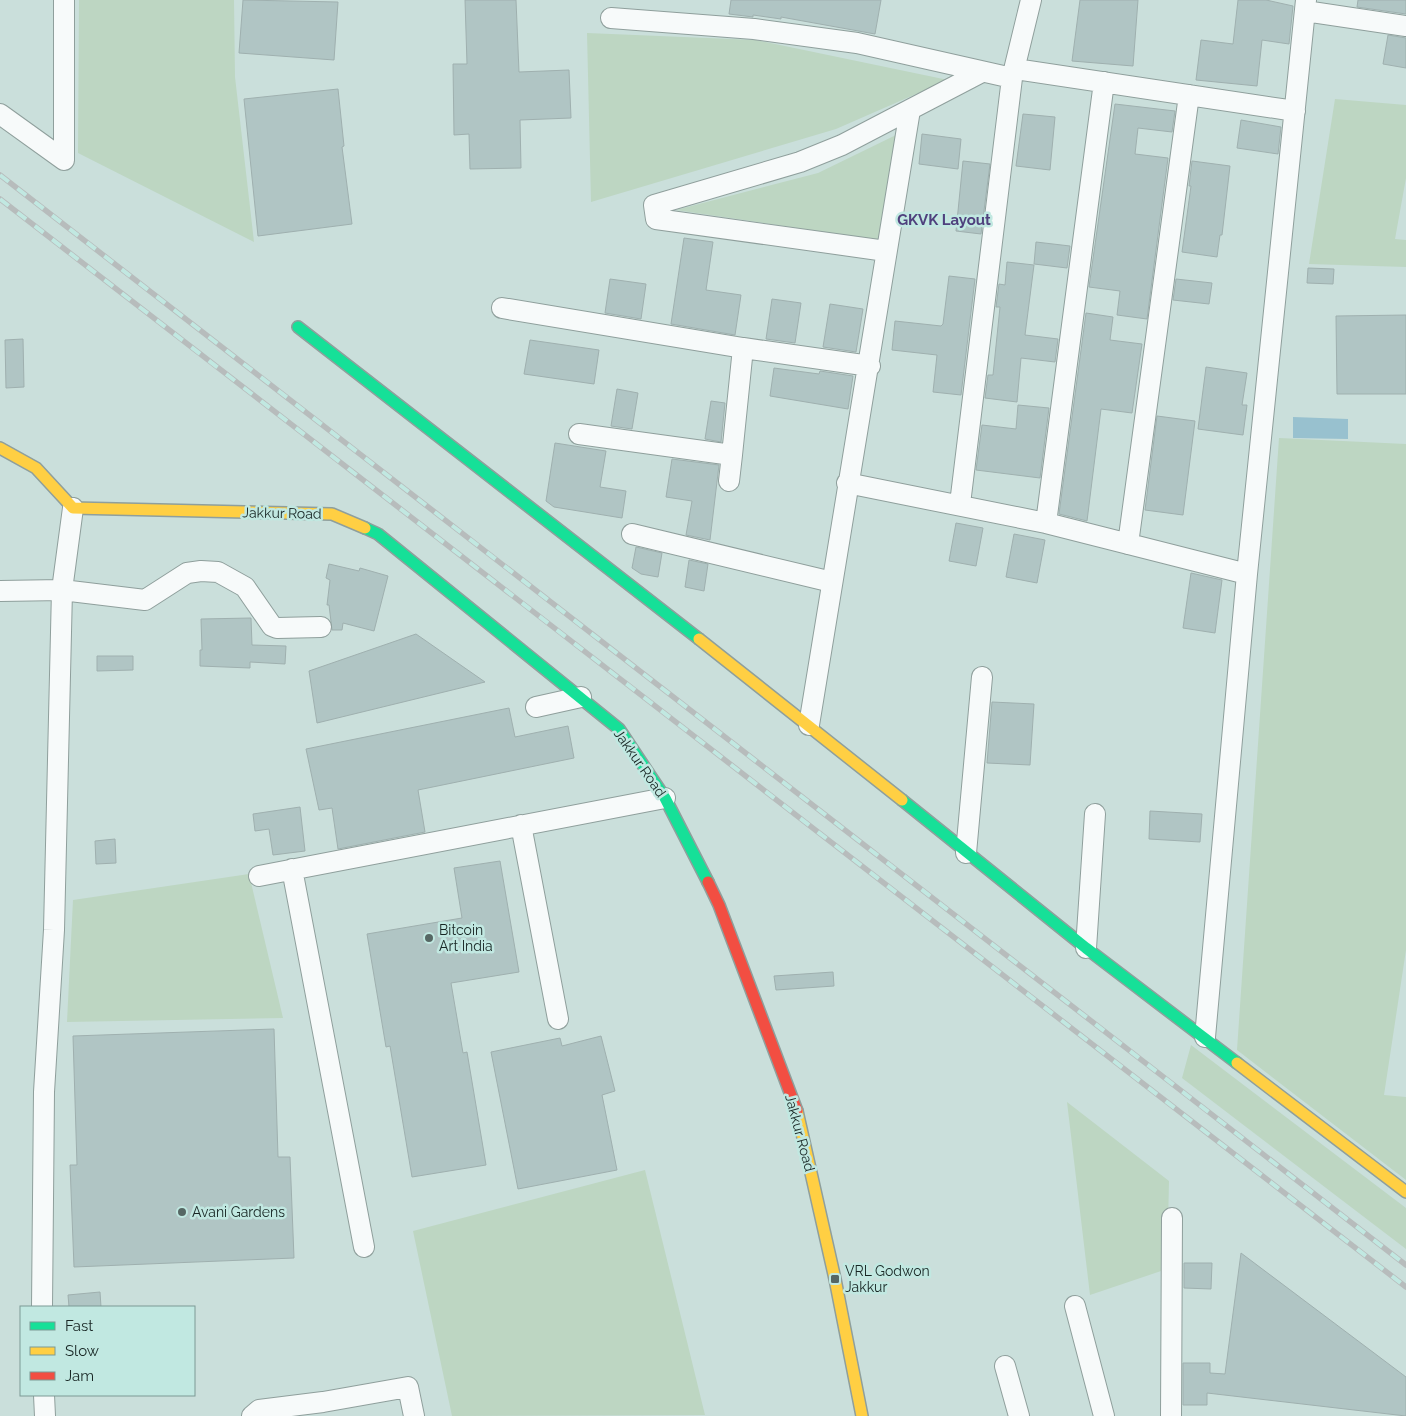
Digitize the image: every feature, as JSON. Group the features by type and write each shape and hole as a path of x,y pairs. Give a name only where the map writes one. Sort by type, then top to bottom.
{"street":[{"path":"0,114 64,160 64,0"},
{"path":"960,504 1014,74 1031,0"},
{"path":"1205,1037 1247,574 1305,6 1406,26"},
{"path":"611,18 754,29 857,44 982,72 1104,82 1295,110"},
{"path":"886,250 656,219 654,205 800,162 842,145 982,72"},
{"path":"1046,523 1104,82"},
{"path":"1128,544 1189,95"},
{"path":"809,725 848,483 870,366 886,250 910,110"},
{"path":"502,308 743,348 870,366"},
{"path":"298,327 809,725 1086,948 1406,1192"},
{"path":"729,481 743,348"},
{"path":"579,434 732,456"},
{"path":"0,448 36,468 73,508 62,590 54,930 44,1092 42,1306"},
{"path":"848,483 960,504 1046,523 1247,574"},
{"name":"Jakkur Road","path":"73,508 332,514 378,534 581,697 618,730 664,798 719,905 796,1108 835,1279 862,1416"},
{"path":"632,534 832,582"},
{"path":"0,591 62,590 145,600 187,573 201,571 218,572 245,587 272,626 277,628 320,627"},
{"path":"966,853 982,677"},
{"path":"536,707 581,697"},
{"path":"259,876 664,798"},
{"path":"1086,948 1095,814"},
{"path":"520,825 558,1019"},
{"path":"292,869 364,1246"},
{"path":"1171,1416 1172,1218"},
{"path":"1075,1306 1104,1416"},
{"path":"1005,1366 1019,1416"},
{"path":"252,1416 258,1410 324,1409 408,1387 414,1416"},
{"path":"44,1396 45,1416"}],"green space":[{"path":"79,0 234,0 235,77 254,242 78,153"},
{"path":"587,33 756,40 948,80 836,129 591,202"},
{"path":"1335,99 1406,105 1406,178 1395,239 1406,240 1406,267 1309,264"},
{"path":"896,135 878,240 676,210 818,173"},
{"path":"1279,438 1406,444 1406,950 1384,1095 1406,1097 1406,1180 1237,1050"},
{"path":"249,874 283,1018 67,1022 73,900"},
{"path":"1191,1045 1406,1208 1406,1249 1182,1078"},
{"path":"1067,1102 1169,1181 1167,1269 1090,1295"},
{"path":"645,1170 705,1415 452,1416 413,1231"}],"water":[{"path":"1293,417 1348,419 1348,439 1293,438"}],"building":[{"path":"243,0 338,2 334,60 239,53"},
{"path":"465,0 516,0 519,72 569,70 571,118 520,120 521,168 470,169 469,134 454,135 453,64 467,64"},
{"path":"731,0 881,0 875,34 781,17 781,19 729,14"},
{"path":"1080,0 1138,0 1133,66 1072,61"},
{"path":"1238,0 1266,0 1293,6 1289,44 1262,40 1257,86 1196,80 1201,40 1233,44"},
{"path":"1358,0 1406,0 1406,14 1357,7"},
{"path":"1388,35 1406,38 1406,68 1383,64"},
{"path":"338,89 344,146 342,147 352,224 258,236 244,99"},
{"path":"1115,104 1175,111 1172,132 1138,128 1135,154 1168,158 1147,319 1117,315 1120,291 1089,287"},
{"path":"1023,114 1055,117 1050,170 1016,166"},
{"path":"1241,120 1281,127 1278,154 1237,148"},
{"path":"922,134 961,139 958,169 919,164"},
{"path":"963,161 990,164 981,234 956,231"},
{"path":"1192,161 1230,166 1222,235 1220,235 1217,257 1182,252 1191,186 1189,186"},
{"path":"684,238 713,242 706,290 741,295 735,335 671,324"},
{"path":"1036,242 1070,246 1067,268 1034,264"},
{"path":"1007,262 1034,265 1025,335 1058,339 1055,362 1021,358 1017,402 985,398 988,375 993,375 1000,307 996,307 999,284 1005,285"},
{"path":"1308,268 1334,269 1333,284 1307,283"},
{"path":"949,276 975,279 961,395 933,392 937,355 892,350 895,321 941,326 943,324"},
{"path":"610,279 646,284 641,319 605,313"},
{"path":"1176,279 1212,283 1209,304 1173,300"},
{"path":"772,299 801,303 795,343 766,339"},
{"path":"830,304 863,309 856,352 823,347"},
{"path":"1086,313 1113,317 1110,340 1142,344 1132,413 1101,409 1087,521 1059,514"},
{"path":"1406,315 1406,394 1337,394 1336,316"},
{"path":"23,339 24,387 6,388 5,340"},
{"path":"530,340 599,350 594,384 524,374"},
{"path":"1206,367 1247,373 1242,405 1247,405 1243,435 1198,429"},
{"path":"774,368 819,374 820,371 853,376 848,409 770,396"},
{"path":"617,389 638,393 632,429 611,426"},
{"path":"711,401 725,403 721,442 705,439"},
{"path":"1018,405 1049,408 1040,478 976,470 982,425 1016,429"},
{"path":"1157,416 1195,421 1183,515 1145,510"},
{"path":"555,443 606,451 600,487 626,491 622,518 554,507 546,501"},
{"path":"672,459 719,465 710,540 686,535 692,501 666,497"},
{"path":"956,523 983,528 976,566 949,561"},
{"path":"1014,534 1045,540 1037,583 1006,577"},
{"path":"636,547 662,553 658,577 641,574 632,568"},
{"path":"689,560 708,564 704,591 685,587"},
{"path":"329,564 359,571 360,568 388,576 374,631 343,623 342,630 332,630 329,605 327,605 330,580 326,578"},
{"path":"1191,573 1222,580 1215,633 1183,628"},
{"path":"251,618 252,645 286,646 285,664 250,662 250,668 200,666 200,650 202,650 201,619"},
{"path":"416,634 485,682 317,723 309,671"},
{"path":"97,656 133,656 133,670 97,671"},
{"path":"992,702 1034,704 1030,765 987,763"},
{"path":"509,708 515,737 568,726 574,758 418,790 425,832 338,849 332,808 319,810 306,749"},
{"path":"300,807 305,851 273,855 269,829 255,831 253,814"},
{"path":"1150,811 1202,814 1200,842 1149,839"},
{"path":"115,839 116,863 96,864 95,841"},
{"path":"500,861 519,972 451,983 463,1053 467,1052 486,1165 412,1177 390,1046 386,1047 367,934 462,918 454,868"},
{"path":"833,972 834,986 776,990 774,976"},
{"path":"274,1029 278,1157 290,1157 294,1258 74,1267 70,1165 77,1165 73,1036"},
{"path":"601,1036 615,1091 602,1095 617,1170 518,1189 491,1052 560,1038 562,1046"},
{"path":"1241,1253 1406,1377 1406,1416 1207,1393 1207,1405 1183,1405 1183,1363 1210,1363 1210,1373 1225,1374"},
{"path":"1184,1263 1212,1263 1211,1289 1184,1288"},
{"path":"100,1292 101,1306 69,1306 68,1295"}],"railway":[{"path":"0,175 1406,1265"},
{"path":"0,199 1406,1287"}],"traffic: fast":[{"path":"298,327 699,639"},
{"path":"365,528 378,534 619,729 665,798 708,882"},
{"path":"902,800 1086,948 1237,1063"}],"traffic: slow":[{"path":"0,448 36,468 73,508 332,514 365,528"},
{"path":"699,639 902,800"},
{"path":"1237,1063 1406,1192"},
{"path":"797,1111 835,1279 862,1416"}],"traffic: jam":[{"path":"708,882 719,905 797,1111"}],"place":[{"name":"Bitcoin Art India","path":"429,938"},
{"name":"Avani Gardens","path":"182,1212"},
{"name":"VRL Godwon Jakkur","path":"835,1279"}],"district":[{"name":"GKVK Layout","path":"944,220"}]}
